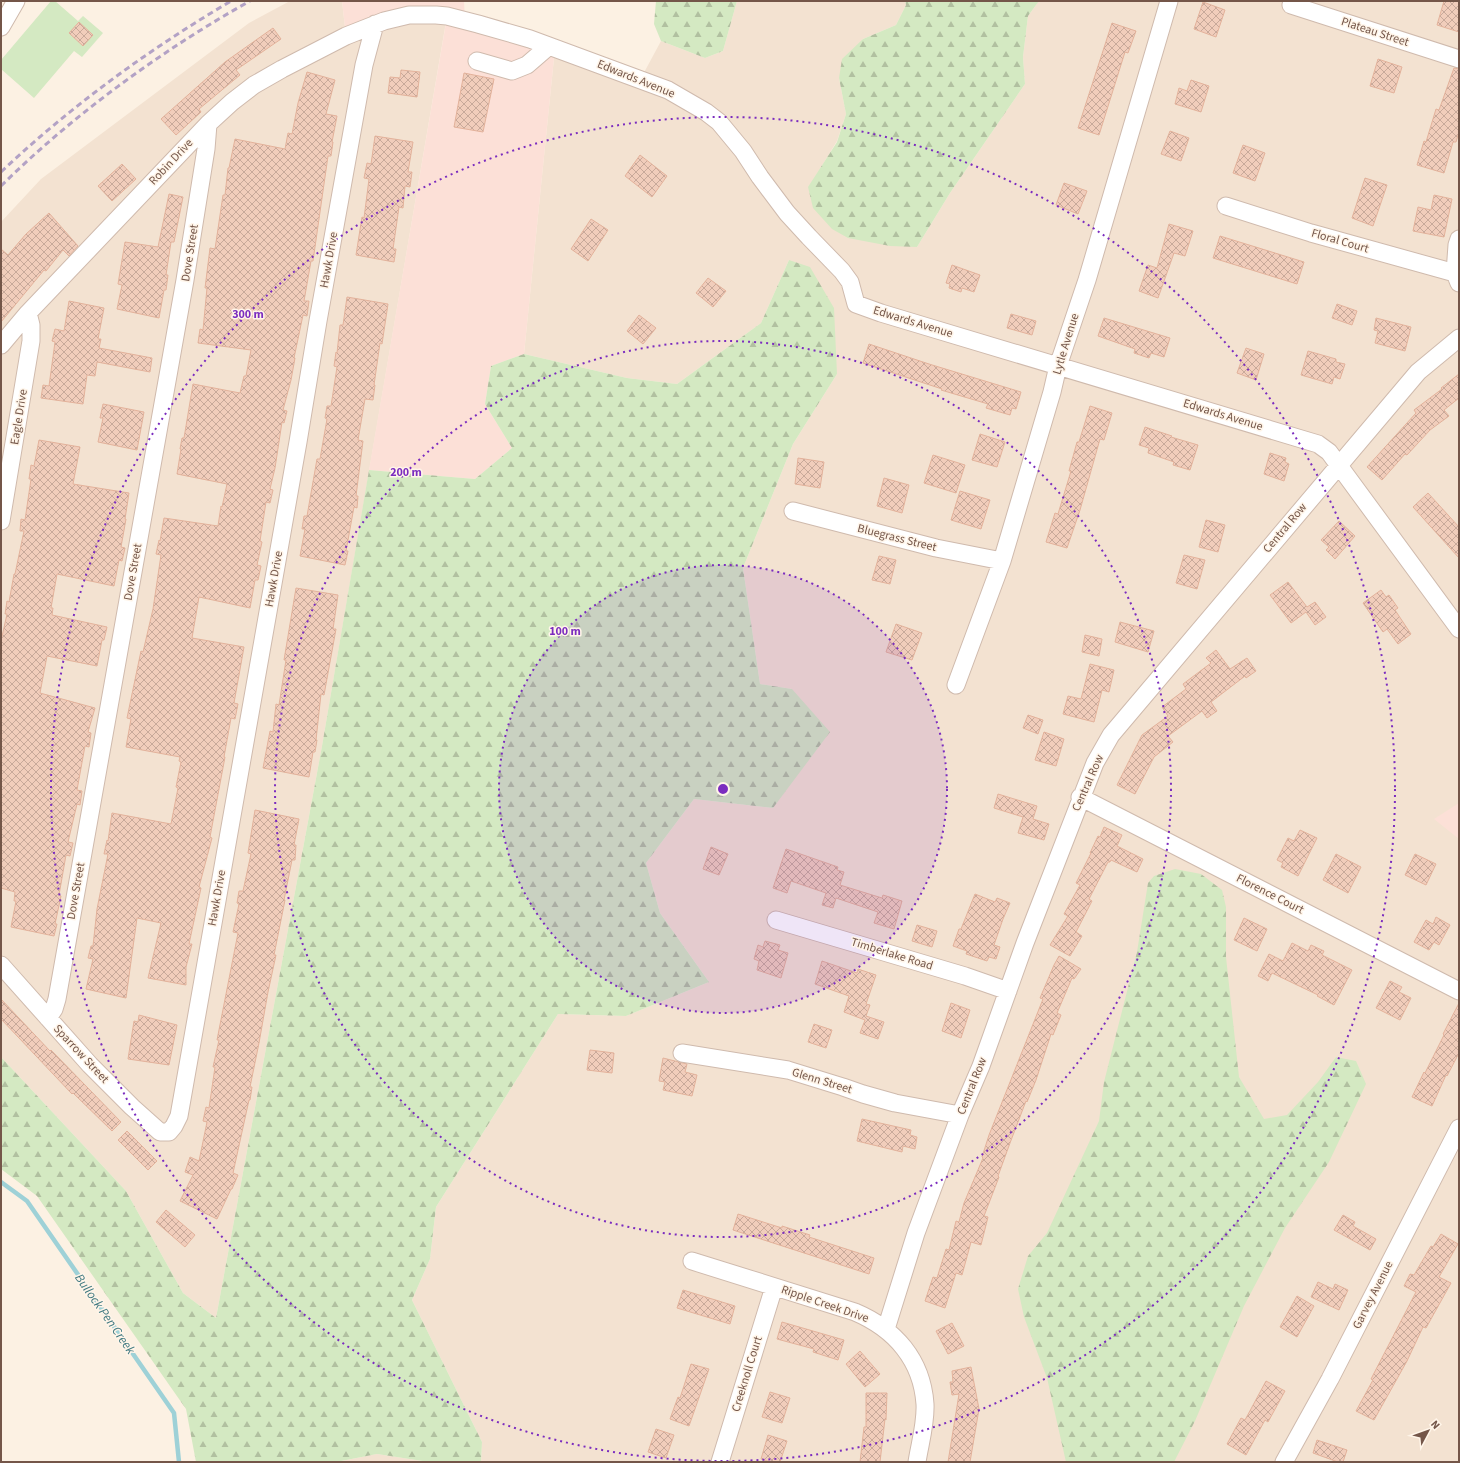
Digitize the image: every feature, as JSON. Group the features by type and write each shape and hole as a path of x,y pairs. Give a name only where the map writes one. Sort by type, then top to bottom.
{"street":[{"path":"1,27 16,1"},
{"name":"Lytle Avenue","path":"956,685 1002,561 1052,392 1058,366 1087,280 1109,200 1170,1"},
{"name":"Plateau Street","path":"1291,5 1459,59"},
{"name":"Edwards Avenue","path":"375,24 409,15 447,16 486,26 530,39 668,90 706,112 719,122 743,151 787,213 842,271 850,282 856,304 881,314 1318,444 1329,452 1459,629"},
{"name":"Robin Drive","path":"1,345 28,313 208,124 232,102 254,85 282,69 346,36 375,24"},
{"name":"Hawk Drive","path":"169,1132 179,1116 364,65 375,24"},
{"path":"477,61 512,71 527,65 549,46"},
{"name":"Dove Street","path":"48,1018 54,1009 57,999 185,280 206,149 208,124"},
{"name":"Floral Court","path":"1226,206 1457,278"},
{"path":"1457,278 1457,245 1459,239"},
{"name":"Eagle Drive","path":"1,521 31,341 31,324 28,313"},
{"name":"Central Row","path":"886,1329 916,1233 960,1115 982,1066 1025,943 1094,763 1111,735 1338,465 1418,372 1459,338"},
{"name":"Bluegrass Street","path":"793,511 936,548 1002,561"},
{"name":"Florence Court","path":"1080,797 1459,991"},
{"name":"Timberlake Road","path":"776,920 965,976 1008,991"},
{"name":"Sparrow Street","path":"1,965 90,1065 132,1107 160,1132 169,1132"},
{"name":"Glenn Street","path":"682,1053 788,1070 895,1103 960,1115"},
{"name":"Garvey Avenue","path":"1284,1462 1330,1379 1459,1128"},
{"name":"Ripple Creek Drive","path":"692,1262 856,1312 886,1329 900,1342 916,1366 923,1390 925,1405 924,1418 917,1462"},
{"name":"Creeknoll Court","path":"720,1462 774,1287"}],"shaded area":[{"path":"290,1 342,1 346,36 384,21 447,16 322,746 216,1318 183,1293 126,1191 1,1057 1,222 41,179 249,23"},
{"path":"342,1 464,1 465,21 555,48 524,354 491,366 485,404 512,448 475,479 369,470 447,17 436,15 346,36"},
{"path":"737,1 905,1 906,5 896,25 863,39 839,78 846,114 837,141 809,187 917,247 950,193 1025,84 1023,57 1028,16 1039,1 1459,1 1459,1462 481,1462 482,1442 412,1300 430,1259 436,1207 558,1014 626,1016 709,982 660,913 646,863 694,799 773,808 792,689 760,684 743,568 793,444 837,374 789,260 761,323 677,384 627,378 524,354 555,48 640,80 661,41 705,58 723,51"},
{"path":"1459,803 1459,839 1434,819"},
{"path":"377,1454 429,1462 336,1462"}],"green space":[{"path":"51,1 55,1 78,21 83,16 103,33 82,57 74,51 34,98 1,69 1,60"},
{"path":"656,1 737,1 723,51 705,58 661,41 654,24"},
{"path":"905,1 1039,1 1028,16 1023,57 1025,84 950,193 917,247 890,246 848,238 832,229 813,208 808,187 837,142 846,114 839,78 842,59 863,39 896,25 906,5"},
{"path":"789,260 810,267 834,308 837,374 793,444 743,568 760,684 792,689 830,732 773,808 694,799 646,863 660,913 709,982 626,1016 558,1014 436,1207 430,1259 412,1300 482,1442 481,1462 429,1462 377,1454 336,1462 196,1462 186,1409 37,1196 1,1169 1,1057 126,1191 183,1293 216,1318 322,746 369,470 475,479 512,448 485,404 491,366 524,354 627,378 677,384 761,323"},
{"path":"1175,869 1201,874 1222,890 1226,907 1226,957 1239,1077 1264,1119 1287,1115 1318,1082 1336,1057 1356,1061 1366,1084 1329,1162 1285,1228 1244,1306 1195,1421 1174,1462 1066,1462 1047,1378 1024,1317 1018,1289 1028,1256 1047,1233 1099,1121 1104,1082 1137,952 1148,883 1154,876"}],"building":[{"path":"1444,1 1459,1 1459,32 1437,25"},
{"path":"1203,2 1225,10 1216,37 1194,29"},
{"path":"79,22 93,35 83,46 69,33"},
{"path":"1112,23 1136,31 1128,53 1125,52 1099,135 1078,128"},
{"path":"273,28 281,39 236,70 240,75 199,109 201,112 176,135 161,119 225,62"},
{"path":"1378,59 1402,67 1394,93 1370,86"},
{"path":"1454,68 1459,69 1459,132 1456,142 1453,142 1444,173 1417,165 1436,109 1439,110"},
{"path":"401,70 420,72 417,97 388,93 390,77 400,78"},
{"path":"307,72 335,80 326,114 337,116 331,156 328,156 313,261 311,261 304,301 309,301 307,316 303,315 291,380 283,410 287,411 284,423 282,422 275,468 270,489 273,490 270,503 266,502 260,541 262,542 257,565 261,566 258,580 255,580 250,608 199,597 192,638 244,647 234,703 238,704 235,719 231,718 210,837 212,838 199,887 201,888 189,944 192,944 186,967 186,985 148,978 161,923 137,918 126,998 86,989 93,959 88,958 91,946 93,946 97,909 108,854 104,854 107,840 108,841 112,813 171,824 178,788 176,787 181,762 179,761 180,757 126,747 131,719 127,718 141,651 143,652 153,609 161,555 156,554 164,518 218,526 221,506 222,507 227,484 177,474 182,438 184,438 193,384 240,393 244,376 246,376 251,350 198,343 200,329 203,330 207,288 205,288 210,248 215,249 223,195 225,195 228,168 235,139 285,149 288,133 292,134 298,103"},
{"path":"464,73 494,79 483,132 454,127"},
{"path":"1191,80 1209,86 1201,112 1175,104 1179,88 1187,91"},
{"path":"1170,131 1189,138 1181,161 1161,154"},
{"path":"375,136 413,142 408,172 412,172 410,187 405,186 403,208 399,207 393,249 396,249 394,262 356,255 362,217 364,218 369,179 364,178 367,163 371,164"},
{"path":"1243,145 1265,153 1255,181 1233,173"},
{"path":"640,155 667,176 652,197 625,176"},
{"path":"122,164 136,179 112,201 98,186"},
{"path":"1365,178 1387,185 1373,226 1352,218"},
{"path":"1064,183 1087,191 1078,214 1056,205"},
{"path":"169,194 183,197 174,242 171,242 166,275 168,275 166,290 164,290 159,318 117,309 122,285 118,284 125,242 158,247"},
{"path":"1434,195 1452,199 1444,237 1413,231 1418,207 1431,210"},
{"path":"49,213 78,246 69,256 63,250 46,271 44,270 1,322 1,249 8,255 26,234"},
{"path":"591,219 608,230 588,261 571,249"},
{"path":"1169,224 1193,231 1185,256 1174,253 1158,298 1139,291 1148,265 1157,268"},
{"path":"1220,236 1304,262 1297,284 1213,258"},
{"path":"952,265 980,275 974,292 962,288 961,292 949,288 950,284 946,283"},
{"path":"708,278 726,291 713,307 696,293"},
{"path":"347,297 388,304 382,344 380,343 373,400 365,399 358,440 363,441 356,496 358,496 357,508 354,507 345,565 300,556 305,529 302,529 304,516 307,516 317,459 320,459 327,419 325,418 327,406 331,406 337,367 334,366 336,352 337,353 340,325 343,325"},
{"path":"69,301 104,308 98,339 101,339 99,348 152,358 150,372 97,362 95,376 87,375 83,404 41,398 43,385 49,386 55,342 52,341 55,329 64,331"},
{"path":"1337,304 1357,311 1352,325 1332,318"},
{"path":"1011,314 1036,321 1032,335 1007,328"},
{"path":"639,315 656,328 643,344 627,331"},
{"path":"1104,318 1170,338 1164,357 1151,353 1149,358 1134,353 1135,349 1098,336"},
{"path":"1376,318 1411,327 1405,351 1375,343 1378,331 1374,330"},
{"path":"869,344 1021,392 1016,409 1012,408 1010,415 986,408 988,404 941,390 942,389 863,363"},
{"path":"1246,348 1264,354 1256,380 1237,373"},
{"path":"1308,351 1336,359 1336,362 1345,364 1340,379 1334,377 1332,384 1301,375"},
{"path":"1459,374 1459,398 1444,410 1449,416 1430,430 1407,455 1405,454 1382,480 1367,467 1416,413 1414,410"},
{"path":"103,404 144,412 137,450 98,442 103,418 100,418"},
{"path":"1090,406 1112,413 1104,440 1100,439 1080,510 1067,548 1046,542 1055,513 1058,514 1071,471 1069,471 1077,442 1079,442"},
{"path":"1145,427 1198,445 1190,470 1173,465 1174,462 1148,453 1149,448 1139,445"},
{"path":"980,434 1005,442 997,467 972,460"},
{"path":"39,440 80,447 73,484 129,493 121,547 125,548 122,561 119,560 114,586 57,574 51,608 53,608 52,615 107,627 104,640 102,640 97,666 47,656 40,693 95,708 88,732 91,733 89,747 85,746 77,790 82,791 80,805 77,804 68,842 73,843 70,856 66,855 59,895 61,896 55,924 57,924 54,936 11,927 16,901 14,901 15,892 1,888 1,641 7,614 5,614 7,601 9,602 24,531 20,531 21,519 25,520 31,479 29,479 31,465 34,466"},
{"path":"1270,453 1286,458 1285,462 1289,464 1284,481 1264,474"},
{"path":"933,455 965,465 956,493 924,483"},
{"path":"798,458 824,462 820,488 795,484"},
{"path":"884,478 909,485 902,513 877,506"},
{"path":"960,491 990,500 981,529 951,520"},
{"path":"1428,493 1459,527 1459,558 1413,507"},
{"path":"1206,520 1225,525 1218,552 1199,547"},
{"path":"1339,521 1355,536 1335,559 1326,550 1329,547 1321,540"},
{"path":"1184,555 1205,560 1197,589 1176,583"},
{"path":"879,556 896,560 890,584 872,580"},
{"path":"1288,582 1307,607 1315,602 1326,617 1315,625 1306,612 1291,623 1270,595"},
{"path":"296,588 338,595 333,629 336,629 324,695 321,694 317,740 315,752 313,752 309,777 263,768 270,731 273,732 276,704 279,705 286,660 284,660"},
{"path":"1381,590 1386,597 1389,595 1398,608 1395,610 1411,634 1398,644 1387,629 1383,632 1363,603"},
{"path":"1120,622 1154,631 1148,652 1115,642"},
{"path":"896,624 922,633 912,660 886,652"},
{"path":"1085,635 1102,639 1099,656 1082,652"},
{"path":"1216,650 1230,669 1247,658 1256,671 1246,678 1245,676 1211,702 1217,711 1207,718 1202,711 1168,736 1173,742 1154,757 1135,794 1117,785 1142,735 1168,716 1162,707 1186,689 1183,684 1211,663 1206,658"},
{"path":"1090,664 1114,670 1109,692 1102,690 1094,722 1063,714 1068,696 1081,699"},
{"path":"1028,715 1043,720 1038,734 1023,728"},
{"path":"1044,732 1064,739 1056,766 1035,760"},
{"path":"998,794 1037,806 1033,819 1049,824 1044,840 1018,833 1023,817 994,808"},
{"path":"255,810 299,819 294,845 296,845 295,860 292,860 284,900 274,955 276,955 250,1087 252,1087 250,1100 233,1173 238,1175 217,1219 180,1201 193,1175 185,1172 190,1157 199,1161 207,1122 203,1121 206,1107 209,1108 215,1067 213,1067 219,1040 217,1040 238,933 233,932 239,904 237,903 239,891 243,891 251,854 248,853"},
{"path":"1104,827 1122,835 1117,846 1143,859 1137,872 1111,860 1108,862 1089,899 1092,901 1076,932 1082,936 1070,956 1050,945 1068,916 1064,914 1080,885 1076,883 1098,836 1100,837"},
{"path":"1300,830 1317,838 1298,876 1281,867 1283,863 1277,860 1288,838 1294,841"},
{"path":"711,847 728,854 719,875 703,869"},
{"path":"786,849 838,867 837,870 844,872 840,885 882,898 883,895 902,901 894,929 874,923 878,912 836,898 833,908 822,905 826,893 791,881 787,893 773,888"},
{"path":"1336,854 1361,867 1348,893 1323,880"},
{"path":"1415,854 1436,864 1426,885 1405,875"},
{"path":"975,894 995,902 997,898 1010,903 994,945 1000,947 996,959 989,957 987,961 966,954 967,951 953,946"},
{"path":"1436,917 1450,925 1439,945 1434,942 1429,950 1414,942 1426,920 1433,924"},
{"path":"1244,918 1267,929 1257,951 1234,940"},
{"path":"917,925 937,931 932,947 912,941"},
{"path":"765,941 780,945 778,950 788,953 781,978 757,970 759,961 754,959 758,945 763,947"},
{"path":"1292,943 1308,951 1311,945 1324,951 1322,955 1352,970 1334,1005 1317,996 1318,995 1272,973 1268,981 1258,976 1269,954 1283,961"},
{"path":"1059,956 1081,969 1074,979 1072,978 1057,1013 1061,1015 1053,1035 1051,1034 1036,1080 1027,1102 1026,1101 984,1216 988,1217 981,1245 971,1242 962,1275 956,1273 945,1308 925,1301 933,1277 937,1278 946,1249 949,1250 956,1221 959,1222 964,1203 983,1158 982,1157 989,1135 1043,999 1040,998"},
{"path":"822,961 857,973 858,969 876,975 866,1004 870,1005 866,1016 884,1022 878,1039 860,1033 865,1020 844,1012 849,996 815,984"},
{"path":"1390,981 1402,987 1399,992 1411,998 1400,1020 1376,1008"},
{"path":"1,999 50,1051 51,1050 121,1122 112,1131 73,1093 72,1094 1,1019"},
{"path":"951,1003 970,1010 961,1038 942,1031"},
{"path":"1459,1003 1459,1053 1447,1076 1446,1075 1432,1106 1412,1097"},
{"path":"139,1015 177,1025 169,1065 128,1059 134,1021 138,1022"},
{"path":"814,1024 832,1030 826,1048 808,1042"},
{"path":"590,1050 614,1053 612,1073 587,1070"},
{"path":"663,1058 687,1064 685,1072 697,1075 692,1096 663,1090 665,1082 659,1081"},
{"path":"862,1119 911,1130 910,1135 917,1137 915,1149 903,1146 902,1152 857,1141"},
{"path":"127,1131 157,1161 148,1170 118,1140"},
{"path":"166,1210 195,1235 185,1247 156,1222"},
{"path":"738,1214 810,1235 809,1237 874,1258 869,1274 733,1230"},
{"path":"1343,1215 1355,1222 1353,1226 1376,1239 1370,1250 1334,1230"},
{"path":"1441,1234 1458,1244 1439,1277 1451,1283 1426,1328 1423,1327 1407,1361 1374,1420 1356,1411 1373,1380 1371,1379 1416,1292 1404,1286 1410,1274 1414,1275 1431,1246 1433,1247"},
{"path":"1318,1282 1333,1289 1335,1284 1348,1290 1339,1310 1311,1297"},
{"path":"683,1290 735,1306 730,1324 677,1308"},
{"path":"1297,1296 1314,1306 1297,1337 1280,1327"},
{"path":"782,1322 844,1340 838,1360 813,1352 814,1349 777,1339"},
{"path":"952,1323 964,1346 948,1354 936,1331"},
{"path":"860,1351 880,1374 865,1387 846,1364"},
{"path":"691,1364 709,1369 689,1426 670,1419 678,1397 680,1398"},
{"path":"971,1367 979,1409 970,1462 948,1462 959,1394 952,1395 950,1382 953,1382 952,1371"},
{"path":"1266,1381 1285,1391 1268,1422 1265,1420 1246,1455 1227,1444 1241,1418 1245,1420"},
{"path":"770,1392 790,1398 782,1423 762,1417"},
{"path":"866,1393 887,1393 886,1420 885,1419 880,1462 860,1462 864,1427 866,1427"},
{"path":"656,1429 674,1435 666,1458 648,1452"},
{"path":"768,1435 787,1441 780,1462 771,1462 761,1459"},
{"path":"1317,1440 1347,1450 1343,1462 1338,1462 1313,1453"}],"waterway":[{"name":"Bullock Pen Creek","path":"1,1182 27,1201 174,1413 179,1462"}],"railway":[{"path":"1,172 55,124 111,80 170,39 231,1"},
{"path":"1,186 58,134 120,85 184,41 250,1"}]}
